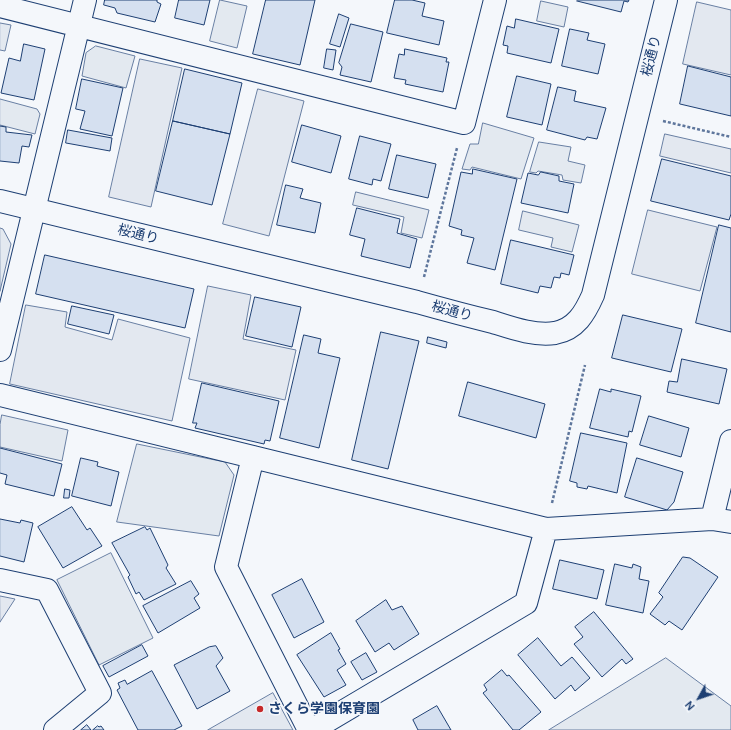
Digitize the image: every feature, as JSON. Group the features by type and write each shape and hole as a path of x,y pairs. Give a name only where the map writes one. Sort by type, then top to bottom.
{"street":[{"path":"0,350 85,0"},
{"path":"0,6 464,122 495,0"},
{"name":"桜通り","path":"0,201 417,302 522,330 541,333 555,332 568,328 579,320 593,295 666,0"},
{"path":"0,395 546,529 722,520 731,441"},
{"path":"253,457 226,567 309,730"},
{"path":"312,730 526,603 546,529"},
{"path":"0,580 47,590 100,693 55,730"}],"path":[{"path":"657,120 731,137"},
{"path":"422,283 464,122"},
{"path":"546,529 585,365"}],"shaded area":[{"path":"220,0 247,6 237,48 210,41"},
{"path":"541,1 568,7 564,27 537,21"},
{"path":"697,2 731,10 731,75 683,64"},
{"path":"0,23 11,25 5,51 0,50"},
{"path":"96,46 135,56 126,88 82,76 86,53"},
{"path":"140,59 182,68 151,207 109,197"},
{"path":"258,89 304,101 269,236 223,224"},
{"path":"0,99 37,109 40,114 35,134 0,125"},
{"path":"483,123 534,138 521,179 472,167 470,170 462,169 470,144 478,144"},
{"path":"665,134 731,149 731,173 660,156"},
{"path":"539,142 571,147 568,161 585,165 581,183 563,180 562,175 538,171 536,173 530,172"},
{"path":"356,192 429,210 422,238 401,233 404,217 353,205"},
{"path":"648,210 717,227 700,291 632,274"},
{"path":"523,211 579,225 572,252 551,247 553,238 519,230"},
{"path":"0,228 3,229 11,244 0,291"},
{"path":"208,286 251,295 243,339 296,350 285,400 189,379"},
{"path":"26,305 67,312 65,327 112,340 118,319 190,338 172,421 10,384"},
{"path":"2,415 68,430 62,461 0,447 0,425"},
{"path":"137,444 225,462 234,475 219,536 117,522"},
{"path":"111,553 153,638 99,665 57,580"},
{"path":"0,596 15,599 0,622"},
{"path":"666,658 731,706 731,730 549,730"},
{"name":"さくら学園保育園","path":"273,693 293,730 208,730"}],"building":[{"path":"105,0 157,0 157,2 161,4 155,22 117,13 115,8 104,5"},
{"path":"179,0 210,0 204,25 175,18"},
{"path":"266,0 315,0 300,65 253,54"},
{"path":"395,0 412,0 425,3 422,16 444,21 439,45 387,33"},
{"path":"629,0 628,2 624,1 621,12 577,1"},
{"path":"339,14 349,18 340,47 330,44"},
{"path":"516,19 559,29 551,63 507,53 508,46 503,45 507,26 514,28"},
{"path":"351,24 383,32 371,82 340,75 342,67 339,63"},
{"path":"570,29 589,33 587,40 605,44 598,74 562,66"},
{"path":"24,44 45,49 34,100 1,93 9,58 20,61"},
{"path":"327,49 336,50 333,70 324,68"},
{"path":"405,49 447,58 446,62 449,62 443,92 405,84 406,80 394,78 399,54 404,55"},
{"path":"688,66 731,77 731,116 680,104"},
{"path":"185,69 242,83 230,134 173,121"},
{"path":"517,76 551,84 542,125 507,117"},
{"path":"82,79 123,88 112,136 80,129 85,111 76,109"},
{"path":"558,87 576,91 574,101 606,108 597,139 587,137 585,140 547,130"},
{"path":"173,121 230,134 212,205 156,191"},
{"path":"302,125 341,136 331,173 292,162"},
{"path":"0,126 6,127 6,132 32,135 29,147 22,146 19,163 0,161"},
{"path":"68,130 112,138 110,151 66,143"},
{"path":"360,136 391,144 381,181 373,179 372,185 349,179"},
{"path":"397,155 436,164 428,198 389,189"},
{"path":"662,159 731,176 731,214 729,220 651,201"},
{"path":"473,169 517,179 495,270 467,263 474,238 461,235 462,230 449,226 461,172 472,174"},
{"path":"541,172 559,176 559,181 574,184 568,213 521,203 528,173 538,175"},
{"path":"286,185 303,189 300,198 321,203 315,233 277,225"},
{"path":"357,208 400,219 397,233 417,239 410,268 361,256 365,239 350,235"},
{"path":"719,225 731,228 731,332 696,323"},
{"path":"511,240 574,255 569,275 561,273 560,278 554,277 551,288 540,286 538,293 501,284"},
{"path":"45,255 194,289 185,328 36,294"},
{"path":"255,297 301,307 292,347 246,336"},
{"path":"72,306 114,315 109,334 68,324"},
{"path":"623,315 682,329 671,372 612,358"},
{"path":"381,332 419,341 388,469 352,460"},
{"path":"304,335 321,339 318,353 340,358 319,448 280,438"},
{"path":"428,337 447,342 446,348 427,343"},
{"path":"682,359 727,369 719,404 667,392 669,381 677,382"},
{"path":"468,382 545,404 536,438 459,416"},
{"path":"202,383 279,401 270,441 265,440 264,444 195,428 197,423 193,423"},
{"path":"600,389 611,392 611,389 641,396 632,432 629,431 628,437 590,428"},
{"path":"649,416 689,428 681,457 640,445"},
{"path":"581,433 627,443 617,493 588,486 587,489 577,487 577,483 570,481"},
{"path":"0,448 62,464 54,496 5,484 7,475 0,473"},
{"path":"81,458 98,462 97,466 119,472 111,506 72,496"},
{"path":"637,458 683,472 674,502 667,510 625,497"},
{"path":"65,489 70,490 69,498 64,498"},
{"path":"72,507 87,530 90,528 102,546 63,568 38,527"},
{"path":"0,519 20,523 21,520 33,523 24,562 0,556"},
{"path":"145,527 147,530 150,528 168,565 166,568 176,584 144,600 139,592 136,594 128,577 130,575 112,543"},
{"path":"683,557 690,558 718,577 682,630 669,621 665,625 650,614 663,597 659,593"},
{"path":"560,560 604,570 597,599 553,589"},
{"path":"615,564 632,568 633,564 641,567 639,579 649,581 643,613 606,605"},
{"path":"302,579 324,622 294,638 272,595"},
{"path":"191,581 199,594 194,598 200,608 158,633 143,606"},
{"path":"386,600 392,610 402,606 419,634 394,650 389,643 375,652 356,621"},
{"path":"594,612 633,659 626,664 622,659 602,677 574,644 583,637 575,627"},
{"path":"331,633 346,664 337,670 346,685 324,697 297,655"},
{"path":"538,638 561,666 572,657 590,678 575,691 571,685 555,699 518,655"},
{"path":"142,645 148,656 109,677 103,666"},
{"path":"216,646 223,658 216,666 230,691 197,709 174,665 209,647"},
{"path":"366,653 377,672 362,680 351,662"},
{"path":"502,670 507,676 509,675 541,712 519,730 513,730 483,693 487,690 484,685"},
{"path":"152,671 182,726 174,730 138,730 117,690 120,688 118,683 125,680 127,684"},
{"path":"437,706 451,730 418,730 413,720"},
{"path":"87,725 91,730 81,730"},
{"path":"98,726 101,726 104,730 93,730"}],"place":[{"name":"さくら学園保育園","path":"260,709"}]}
